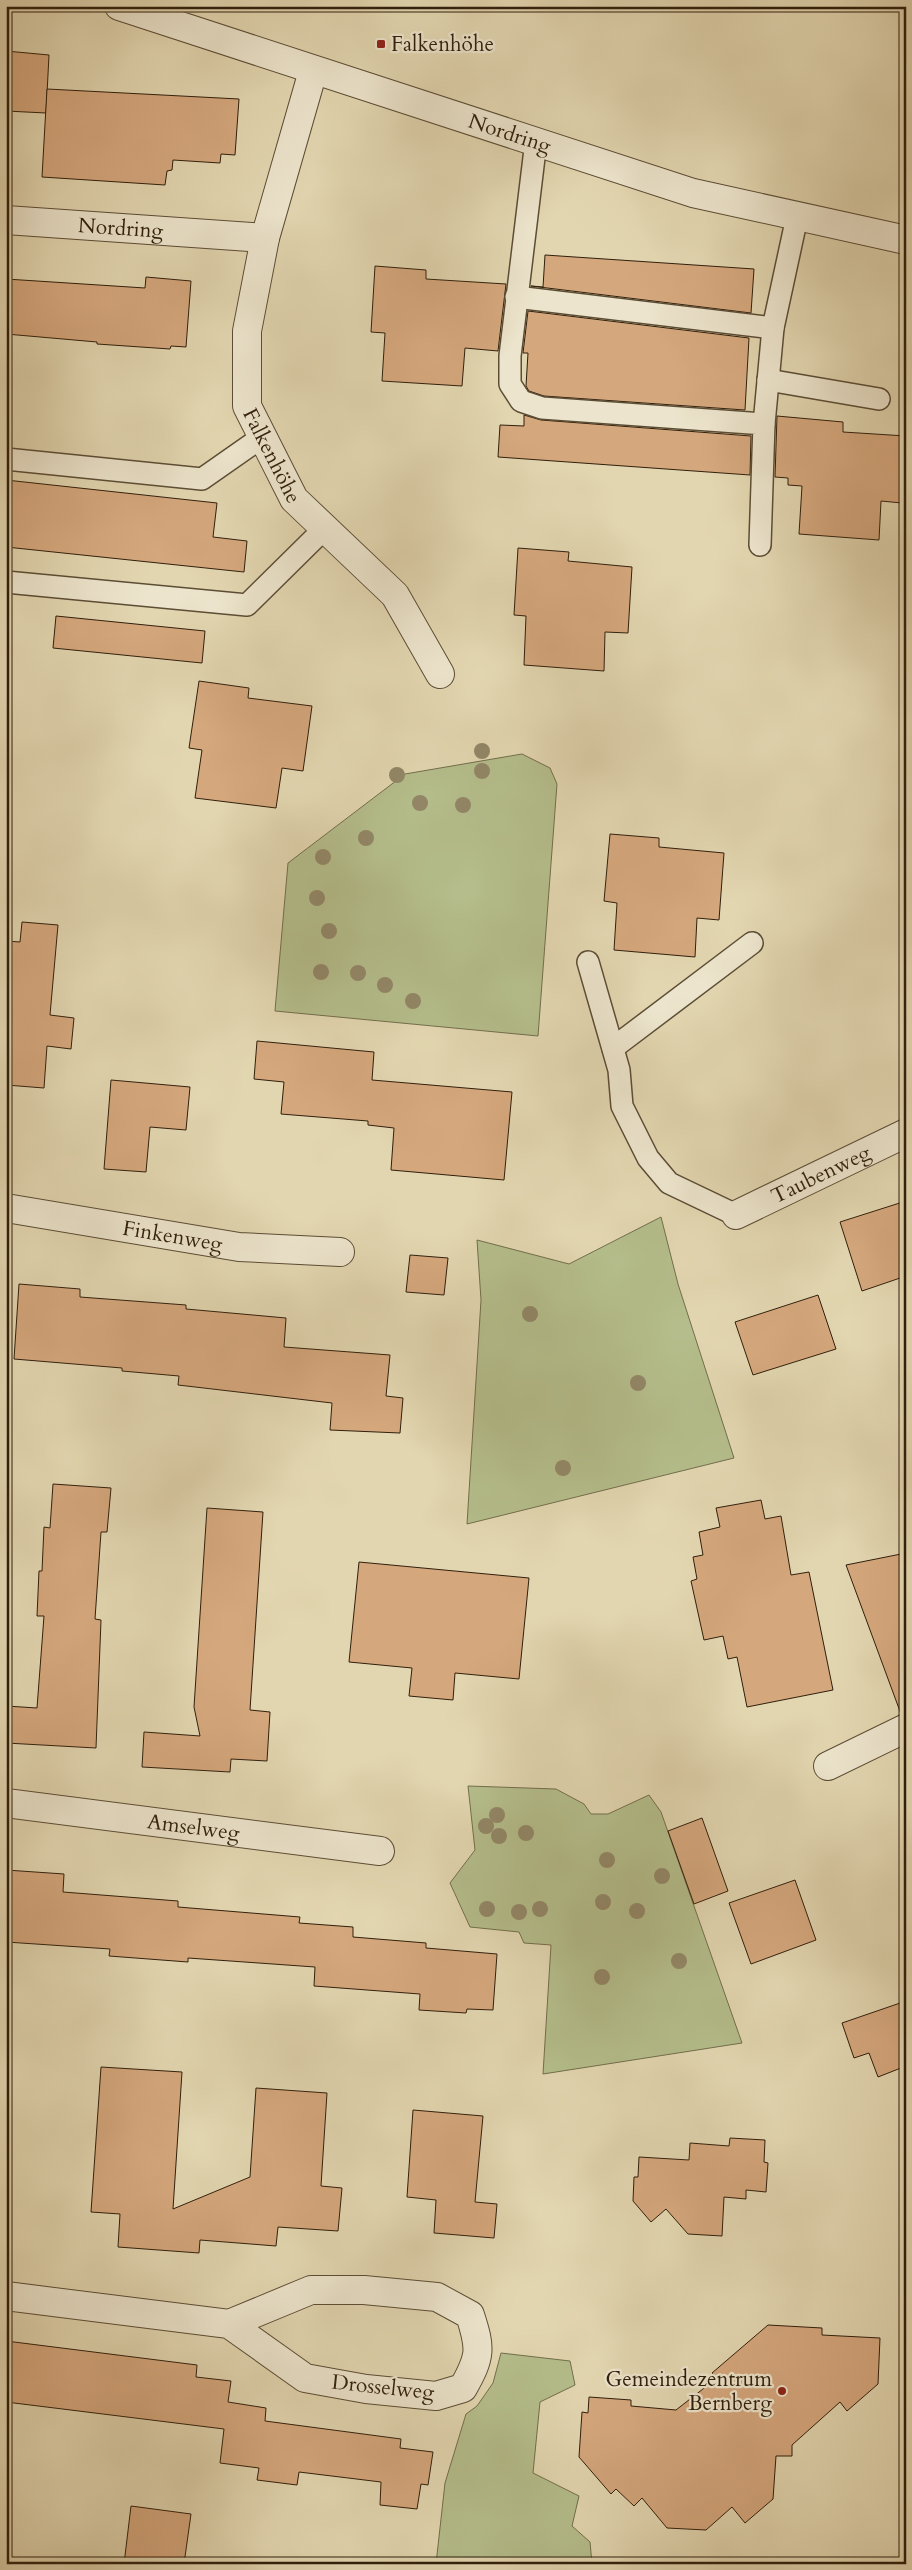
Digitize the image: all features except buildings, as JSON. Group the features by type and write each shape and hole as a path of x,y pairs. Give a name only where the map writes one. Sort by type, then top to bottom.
{"street":[{"name":"Nordring","path":"119,6 313,71 536,141 693,193 906,240"},
{"name":"Falkenhöhe","path":"313,71 265,238 247,341 247,406 294,499 395,595 440,674"},
{"name":"Nordring","path":"6,220 265,238"},
{"name":"Taubenweg","path":"736,1215 906,1133"},
{"name":"Finkenweg","path":"6,1208 239,1247 340,1252"},
{"path":"828,1766 906,1728"},
{"name":"Amselweg","path":"6,1803 380,1851"},
{"name":"Drosselweg","path":"6,2296 229,2324 305,2378 366,2389 436,2396 463,2388 476,2366 479,2343 470,2314 437,2297 364,2290 311,2290 229,2324"}],"lane":[{"path":"536,141 510,356 510,384 521,402 542,408 764,424"},
{"path":"760,545 764,424 773,328 797,217"},
{"path":"516,296 773,328"},
{"path":"768,380 879,399"},
{"path":"6,459 202,479 262,437"},
{"path":"6,582 247,605 325,528"},
{"path":"613,1048 752,943"},
{"path":"588,962 619,1070 622,1106 648,1158 669,1183 736,1215"}],"green space":[{"path":"522,754 550,768 557,784 538,1036 275,1011 288,863 405,774"},
{"path":"661,1217 678,1284 734,1458 467,1524 481,1300 477,1240 569,1264"},
{"path":"468,1786 556,1789 584,1804 591,1814 608,1814 649,1795 661,1812 742,2043 543,2074 551,1945 524,1943 519,1932 470,1927 450,1883 475,1850"},
{"path":"501,2353 570,2361 575,2385 540,2402 533,2473 579,2496 572,2526 590,2542 592,2564 436,2564 445,2483 466,2414 477,2406 493,2383"}],"place":[{"name":"Falkenhöhe","path":"381,44"},
{"name":"Gemeindezentrum Bernberg","path":"782,2391"}]}
